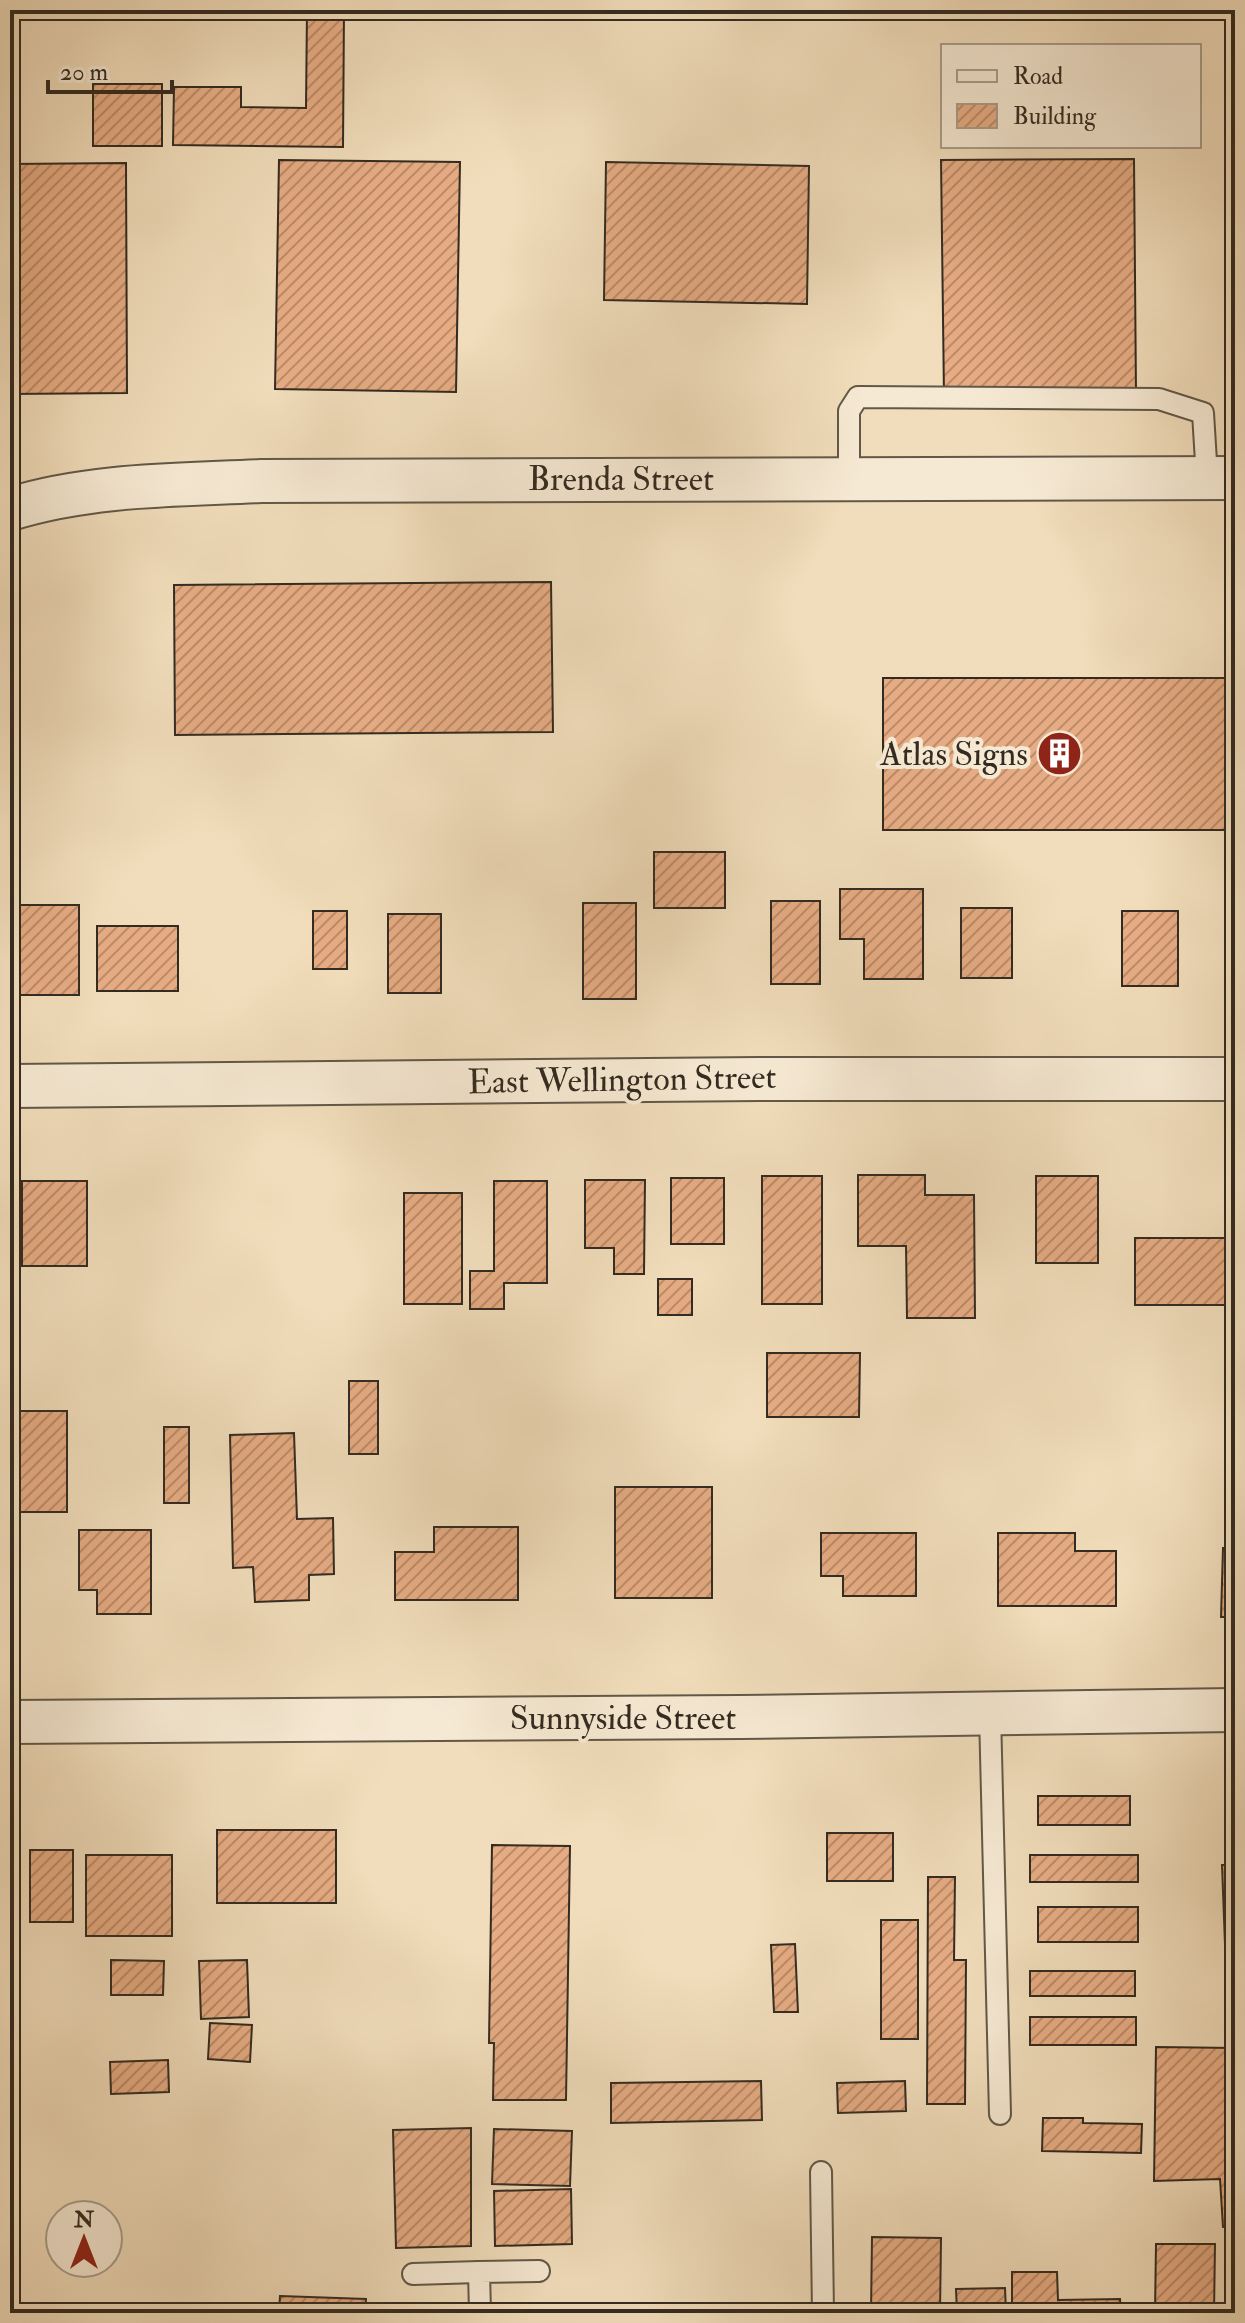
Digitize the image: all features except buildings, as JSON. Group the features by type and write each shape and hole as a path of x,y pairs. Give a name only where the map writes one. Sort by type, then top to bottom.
{"street":[{"name":"Brenda Street","path":"10,509 42,499 152,487 261,481 1221,478"},
{"name":"East Wellington Street","path":"10,1086 759,1079 1235,1079"},
{"name":"Sunnyside Street","path":"10,1722 1235,1710"}],"lane":[{"path":"849,478 849,411 858,397 1159,399 1203,413 1221,478"},
{"path":"990,1714 1000,2114"},
{"path":"821,2172 823,2313"},
{"path":"413,2274 539,2271"},
{"path":"479,2272 480,2313"}],"place":[{"name":"Atlas Signs","path":"1059,754"}]}
